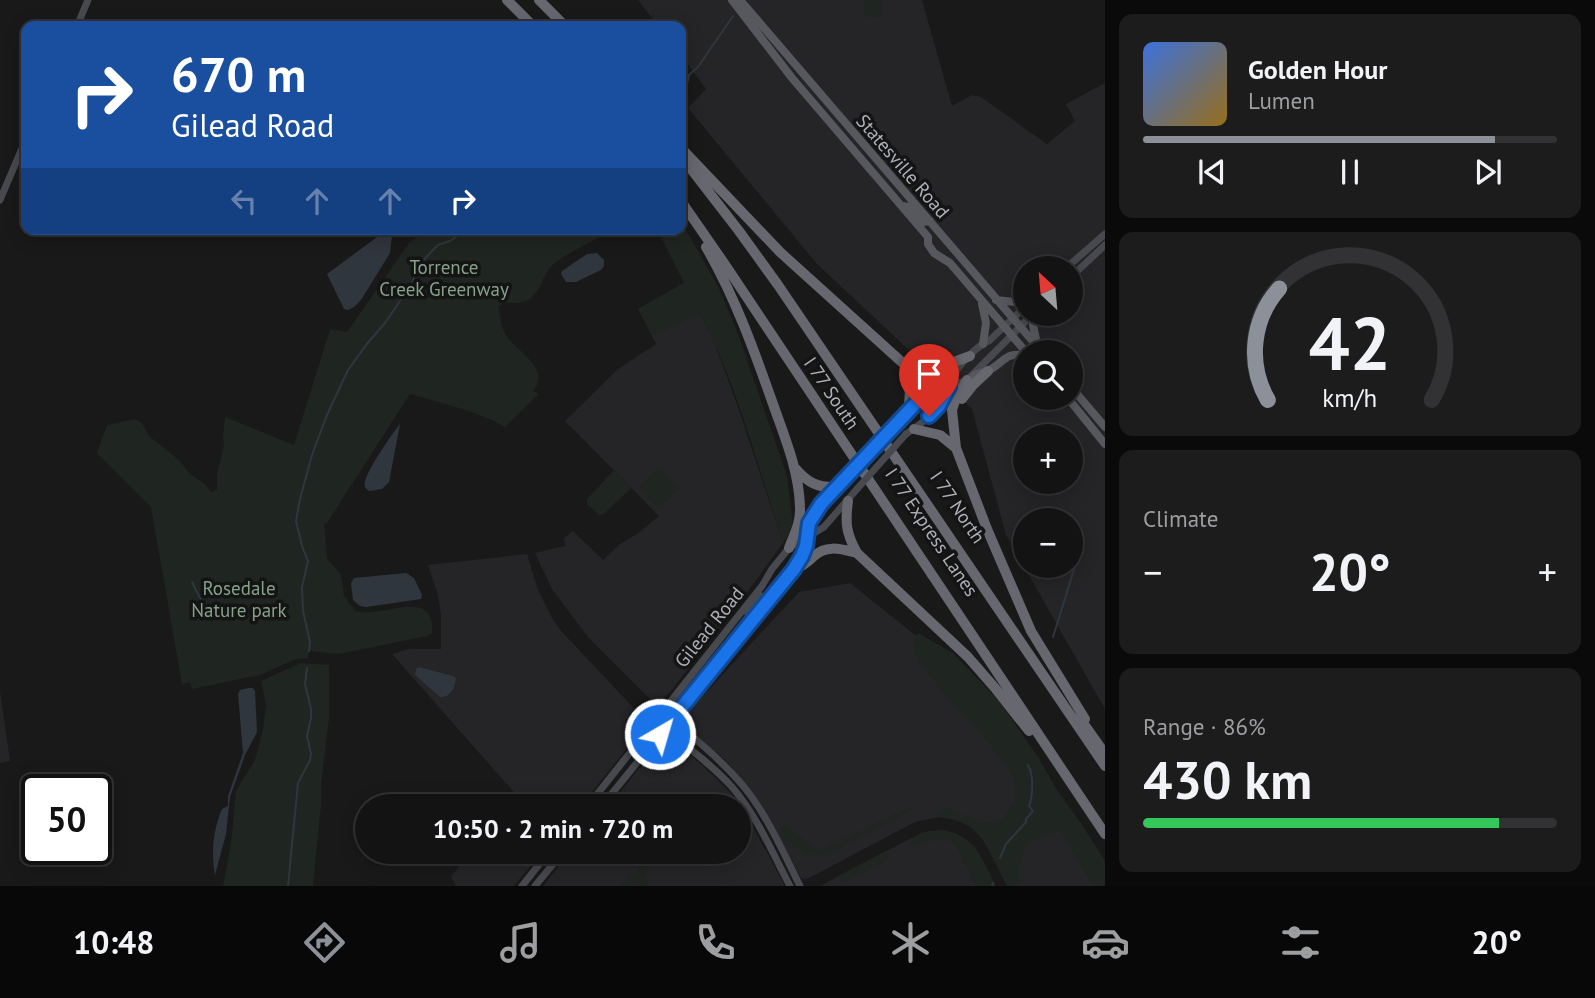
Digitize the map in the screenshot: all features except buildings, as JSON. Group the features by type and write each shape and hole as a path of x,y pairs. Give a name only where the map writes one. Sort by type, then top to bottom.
{"highway":[{"path":"507,0 528,21"},
{"path":"515,0 536,21"},
{"path":"540,0 560,21"},
{"path":"548,0 568,21"},
{"path":"686,152 780,252 905,365 930,371 970,356"},
{"name":"I 77 North","path":"686,153 776,273 1105,754"},
{"name":"I 77 Express Lanes","path":"686,162 785,296 1105,766"},
{"name":"I 77 Express Lanes","path":"686,198 1105,824"},
{"name":"I 77 South","path":"686,210 1092,815"},
{"path":"686,212 739,313 795,469 800,519 789,548"},
{"path":"905,365 910,386 909,411"},
{"path":"954,427 961,400 988,371"},
{"path":"971,377 953,404 956,448 996,552 1031,631 1092,729 1098,744"},
{"path":"910,431 934,433 956,448"},
{"path":"795,469 813,485 837,487"},
{"path":"848,501 846,528 857,554 982,672 1009,704 1105,834"},
{"path":"794,569 801,567 822,550 840,549 857,554"}],"main road":[{"path":"79,21 88,0"},
{"name":"Statesville Road","path":"732,0 792,78 928,237 928,244 934,253 950,263 1015,340"},
{"name":"Statesville Road","path":"740,0 1013,319"},
{"path":"0,200 21,151"},
{"path":"902,206 910,207 923,222 930,221"},
{"path":"928,237 934,233 941,241 949,244"},
{"path":"1082,256 1103,239"},
{"path":"1083,264 1103,239"},
{"path":"996,300 1013,302"},
{"path":"981,301 986,323 983,344"},
{"name":"Gilead Road","path":"598,794 789,548 824,527 910,431 938,407 956,371 1013,319"},
{"name":"Statesville Road","path":"1020,327 1032,340"},
{"name":"Gilead Road","path":"611,794 794,569 804,551 809,523 815,512 918,401 971,377 1020,327"},
{"path":"971,377 988,371 1013,355"},
{"path":"1083,401 1105,428"},
{"path":"1078,410 1105,444"},
{"path":"750,623 748,614 756,603 762,586"},
{"path":"660,712 723,765 740,783 760,811 800,886"},
{"path":"656,721 723,778 740,797 757,822 790,886"},
{"path":"522,886 539,864"},
{"path":"535,886 553,864"}],"shaded area":[{"path":"638,0 922,0 952,106 972,95 981,97 1047,144 1075,121 1066,104 1105,83 1105,709 1030,578 1083,578 1083,508 1013,508 1013,547 1006,535 972,409 817,264 688,108 706,89 686,62 686,21 654,21"},
{"path":"380,235 396,235 392,236 390,253 354,307 344,309 327,274"},
{"path":"597,253 604,260 601,270 576,282 566,282 562,271 587,254"},
{"path":"684,283 713,339 783,543 670,692 655,702 588,637 552,589 535,553 565,546 564,538 573,531 603,560 659,516 565,421 618,369 656,344 638,309"},
{"path":"400,424 389,482 382,489 369,491 365,486 367,477 380,452"},
{"path":"527,554 538,590 553,620 645,720 645,726 590,794 515,794 392,654 409,649 441,649 438,595 428,565"},
{"path":"406,573 414,578 422,595 421,599 366,607 353,600 351,583 354,578"},
{"path":"850,583 925,643 1102,886 1007,886 975,829 957,820 939,817 915,822 807,879 801,878 750,789 726,761 684,725 686,723 682,716 799,592"},
{"path":"419,667 456,678 451,692 440,697 415,675"},
{"path":"249,688 255,691 257,732 245,755 230,797 226,834 215,875 215,833 222,809 228,806 228,796 243,753 238,694 240,690"},
{"path":"0,691 10,761 0,763"},
{"path":"662,740 671,740 732,794 618,794"},
{"path":"751,823 785,886 543,886 560,864 751,864"},
{"path":"943,830 955,833 975,847 996,886 820,886 921,833"},
{"path":"462,864 532,864 514,886 456,886 451,876"}],"green space":[{"path":"869,-1 877,-1 882,4 882,12 877,17 869,17 864,12 864,4"},
{"path":"686,230 719,288 738,334 787,476 793,524 783,543 736,397 700,313 653,336 638,309 684,283 660,235 686,235"},
{"path":"420,235 605,235 555,263 536,293 528,300 498,307 506,335 536,369 538,383 533,391 539,394 505,427 471,412 410,394 324,524 327,559 341,574 344,596 355,611 420,608 427,612 431,620 432,633 339,654 309,651 308,658 293,660 260,675 192,689 190,682 182,684 151,507 97,453 107,425 135,419 142,423 149,436 179,460 189,473 205,484 211,492 217,490 217,474 224,446 225,417 294,445 330,329 347,332 409,243"},
{"path":"659,467 680,488 659,508 639,487"},
{"path":"614,470 631,488 605,513 599,515 587,504 587,499"},
{"path":"917,634 953,653 999,701 1105,861 1105,886 1093,886 1060,830 1026,844 1019,865 1019,886 1007,886 989,850 975,831 954,820 939,817 938,814 948,808 981,822 995,823 1004,818 1014,802 1016,788 1006,765 918,661 913,642"},
{"path":"301,663 329,665 329,718 313,886 223,886 236,791 255,760 263,730 266,704 261,681"},
{"path":"912,806 914,809 827,855 806,855 780,834 780,828 786,825 818,851"},
{"path":"943,830 971,844 982,858 996,886 976,886 954,842 938,840 911,846 912,838 916,836"},
{"path":"882,853 888,854 887,861 847,881 838,879 838,876"},
{"path":"640,864 649,864 645,877 649,886 642,886 634,880 628,886 620,886 628,877 637,872"}],"waterway":[{"path":"686,85 689,75 698,67 733,16"},
{"path":"309,651 302,587 308,561 296,521 312,455 348,370 411,285 419,266 438,245 459,235"},
{"path":"1053,637 1071,578"},
{"path":"192,582 200,598 209,607"},
{"path":"288,886 298,783 311,754 307,736 311,718 305,684 307,668"},
{"path":"1000,858 1006,844 1033,811 1029,806 1032,786 1028,765"}],"route":[{"path":"660,734 794,569 806,546 809,523 821,504 918,401 949,387 938,407 929,416"}],"park label":[{"name":"Torrence Creek Greenway","path":"444,278"},
{"name":"Rosedale Nature park","path":"239,599"}]}
